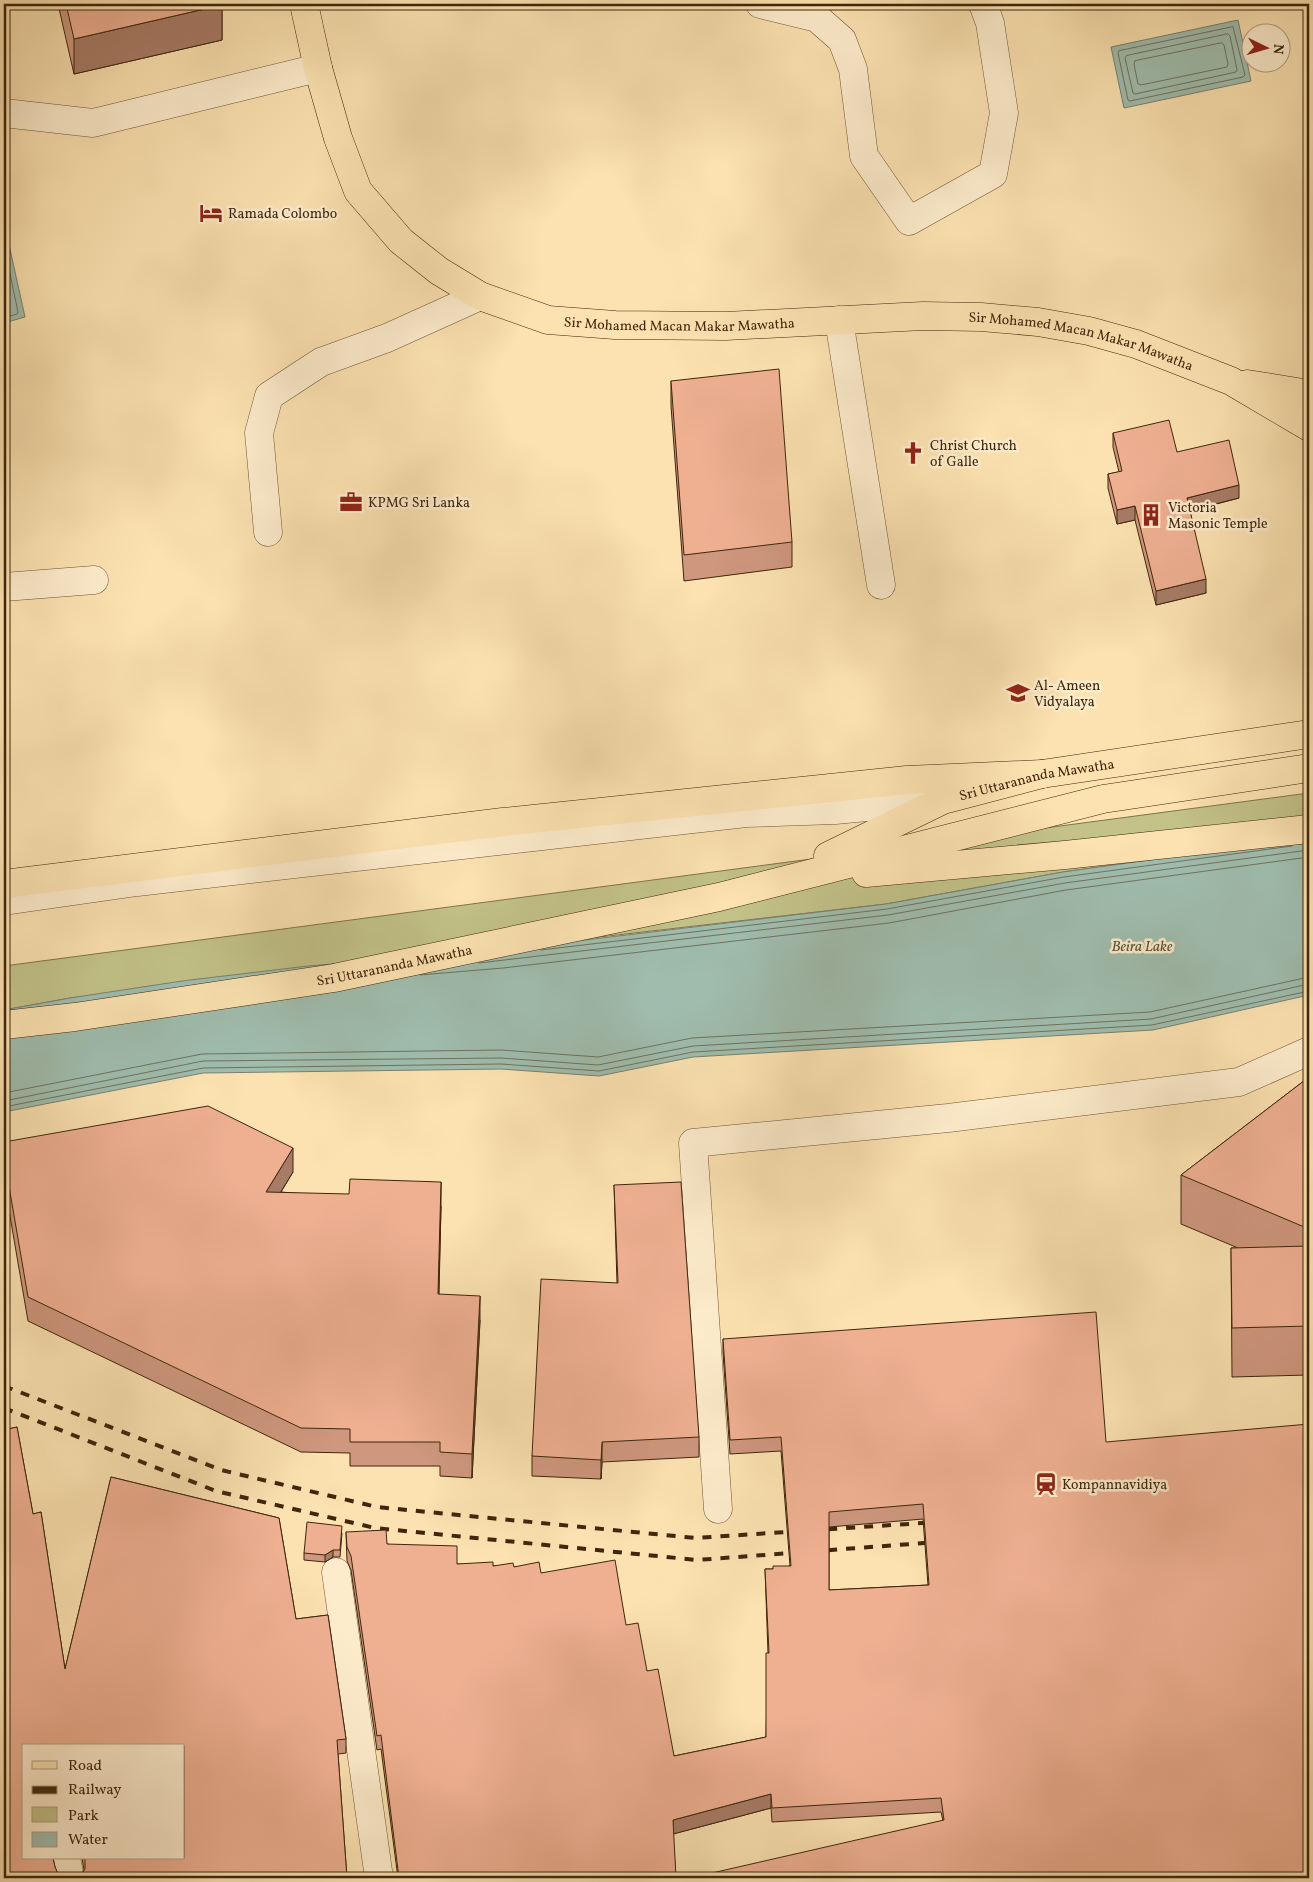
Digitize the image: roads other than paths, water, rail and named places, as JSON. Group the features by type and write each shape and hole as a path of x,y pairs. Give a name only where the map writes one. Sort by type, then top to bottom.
{"main road":[{"name":"Sir Mohamed Macan Makar Mawatha","path":"304,4 318,68 338,138 358,191 401,241 439,271 480,296 548,320 615,326 726,326 923,316 981,317 1038,322 1089,331 1136,344 1231,381 1309,427"},
{"name":"Sir Mohamed Macan Makar Mawatha","path":"1231,381 1309,394"},
{"name":"Sri Uttarananda Mawatha","path":"780,880 943,800 1042,774 1309,734"},
{"name":"Sri Uttarananda Mawatha","path":"4,1024 75,1017 334,978 718,897 1103,799 1309,768"},
{"path":"4,884 522,820 907,780 1042,774"},
{"path":"780,880 1066,855 1309,829"}],"street":[{"path":"760,4 817,18 842,40 853,69 864,156 909,221 993,174 1004,112 990,22 983,4"},
{"path":"4,113 93,123 318,68"},
{"path":"268,532 259,433 269,396 320,362 387,338 480,296"},
{"path":"839,320 881,585"},
{"path":"4,587 94,580"},
{"path":"4,901 186,876 737,814 835,810 943,800"},
{"path":"718,1509 693,1143 948,1118 1239,1082 1309,1051"},
{"path":"336,1572 379,1878"},
{"path":"66,1860 70,1878"}],"water":[{"path":"1238,20 1240,29 1240,72 1249,72 1251,81 1124,108 1111,47"},
{"path":"4,222 25,317 4,323"},
{"name":"Beira Lake","path":"1309,838 1309,995 1153,1030 693,1057 599,1076 501,1069 203,1073 4,1112 4,1010 182,981 308,966 501,950 886,904 1063,872"}],"railway":[{"path":"4,1386 221,1470 377,1507 695,1538 938,1522"},
{"path":"4,1408 216,1491 375,1528 697,1560 938,1542"}],"place":[{"name":"Ramada Colombo","path":"211,213"},
{"name":"Christ Church of Galle","path":"913,453"},
{"name":"KPMG Sri Lanka","path":"351,502"},
{"name":"Victoria Masonic Temple","path":"1151,515"},
{"name":"Al- Ameen Vidyalaya","path":"1018,693"},
{"name":"Kompannavidiya","path":"1046,1484"}]}
